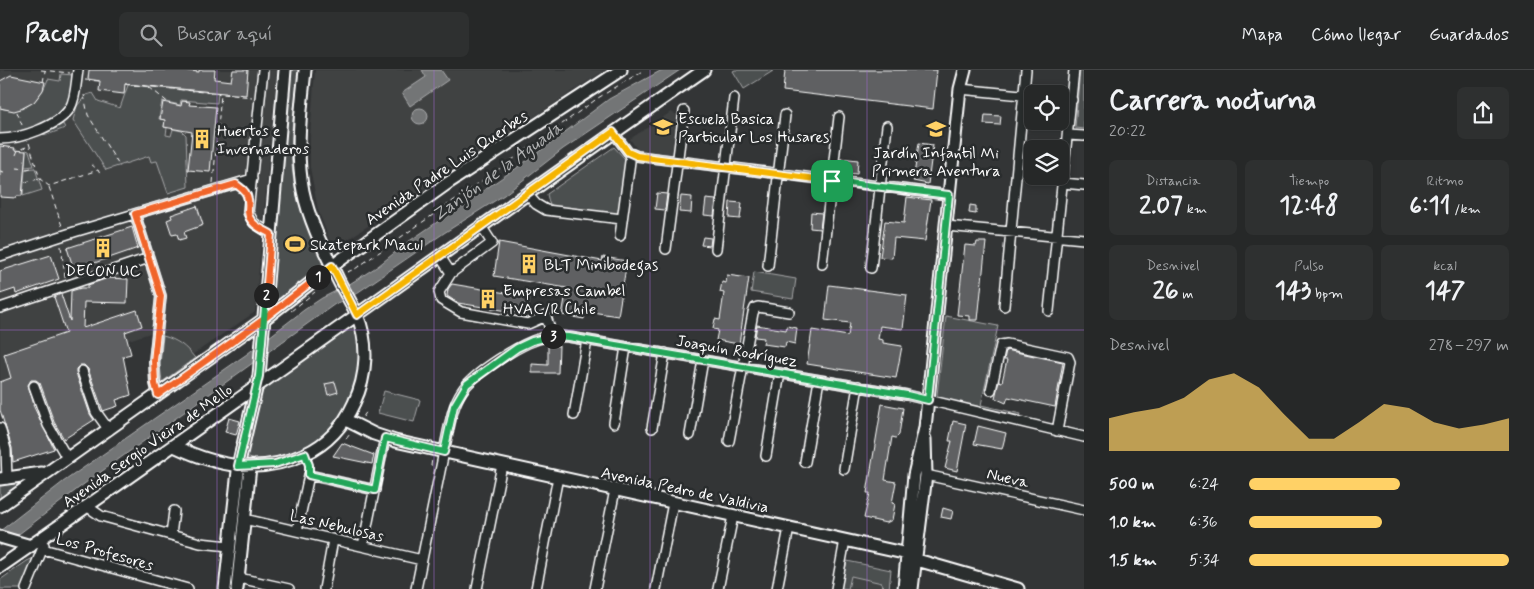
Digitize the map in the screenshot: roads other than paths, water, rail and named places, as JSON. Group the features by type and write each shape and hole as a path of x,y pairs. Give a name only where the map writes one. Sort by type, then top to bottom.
{"main road":[{"path":"225,589 229,546 259,376 285,70"},
{"path":"174,446 206,459 244,467 280,463 308,453 328,438 346,420 356,399 364,373 364,342 354,310 335,273 311,217 303,192 299,141 305,70"},
{"name":"Avenida Sergio Vieira de Mello","path":"0,567 256,388 354,310 439,256 613,132 704,70"},
{"path":"957,70 960,89"},
{"path":"912,589 914,475 925,428 960,89 965,70"},
{"name":"Avenida Padre Luis Querbes","path":"0,506 335,273 448,183 617,71"},
{"name":"Avenida Pedro de Valdivia","path":"346,420 385,438 845,540 912,557 1018,589"},
{"path":"904,589 912,557 926,475 925,428"},
{"path":"238,583 244,519 244,467"},
{"path":"4,479 49,472"},
{"path":"0,537 31,546"}],"street":[{"path":"0,139 26,135 54,122 70,109 78,70"},
{"path":"263,70 248,212 252,222 271,234"},
{"path":"1026,70 1027,85"},
{"path":"1067,140 1074,70"},
{"path":"960,89 1024,96"},
{"path":"716,249 734,98"},
{"path":"666,249 684,111"},
{"path":"768,266 785,115"},
{"path":"822,264 839,117"},
{"path":"871,268 887,126"},
{"path":"1004,306 1024,128"},
{"path":"613,132 631,154 677,162 949,195"},
{"path":"1068,135 1084,136"},
{"path":"620,236 631,154"},
{"path":"0,256 252,180"},
{"path":"236,184 245,193 250,203"},
{"path":"1069,184 1084,185"},
{"path":"1049,311 1063,185"},
{"path":"527,194 536,204 546,210 622,219"},
{"path":"135,214 161,296 154,372 158,395"},
{"path":"481,226 492,243 451,273 440,292 440,298 443,302 461,312 528,324 546,316 552,336"},
{"path":"946,226 1084,238"},
{"path":"439,256 451,273"},
{"path":"0,308 149,258"},
{"path":"729,441 742,366 755,308 789,312"},
{"name":"Joaquín Rodríguez","path":"416,589 454,406 467,384 517,348 532,341 552,336 587,340 907,395 1084,437"},
{"path":"574,415 587,340"},
{"path":"991,390 1001,345 1007,344 1068,356 1070,362 1057,431"},
{"path":"614,423 626,347"},
{"path":"652,428 665,353"},
{"path":"690,435 703,360"},
{"path":"82,372 98,415 109,430"},
{"path":"766,456 780,373"},
{"path":"805,462 819,380"},
{"path":"34,386 50,429 67,458"},
{"path":"844,469 858,386"},
{"path":"0,428 7,454 4,479"},
{"path":"363,546 385,438"},
{"path":"477,589 502,465"},
{"path":"297,532 309,475 375,490"},
{"name":"Nueva","path":"926,475 1084,510"},
{"path":"536,589 558,477"},
{"path":"596,589 615,490"},
{"path":"656,589 673,503"},
{"path":"88,507 100,516 200,543 229,546"},
{"path":"171,535 174,511"},
{"path":"718,589 733,516"},
{"name":"Las Nebulosas","path":"244,519 422,560"},
{"path":"777,589 789,528"},
{"path":"26,589 43,549 46,536"},
{"path":"324,589 333,540"},
{"path":"836,589 845,540"},
{"name":"Los Profesores","path":"43,549 188,589"},
{"path":"238,583 289,589"}],"place":[{"name":"Escuela Basica Particular Los Husares","path":"663,127"},
{"name":"Jardín Infantil Mi Primera Aventura","path":"936,129"},
{"name":"Huertos e Invernaderos","path":"202,139"},
{"name":"Skatepark Macul","path":"295,244"},
{"name":"DECON UC","path":"103,248"},
{"name":"BLT Minibodegas","path":"529,264"},
{"name":"Empresas Cambel HVAC/R Chile","path":"488,299"}],"water label":[{"name":"Zanjón de la Aguada","path":"497,171"}]}
